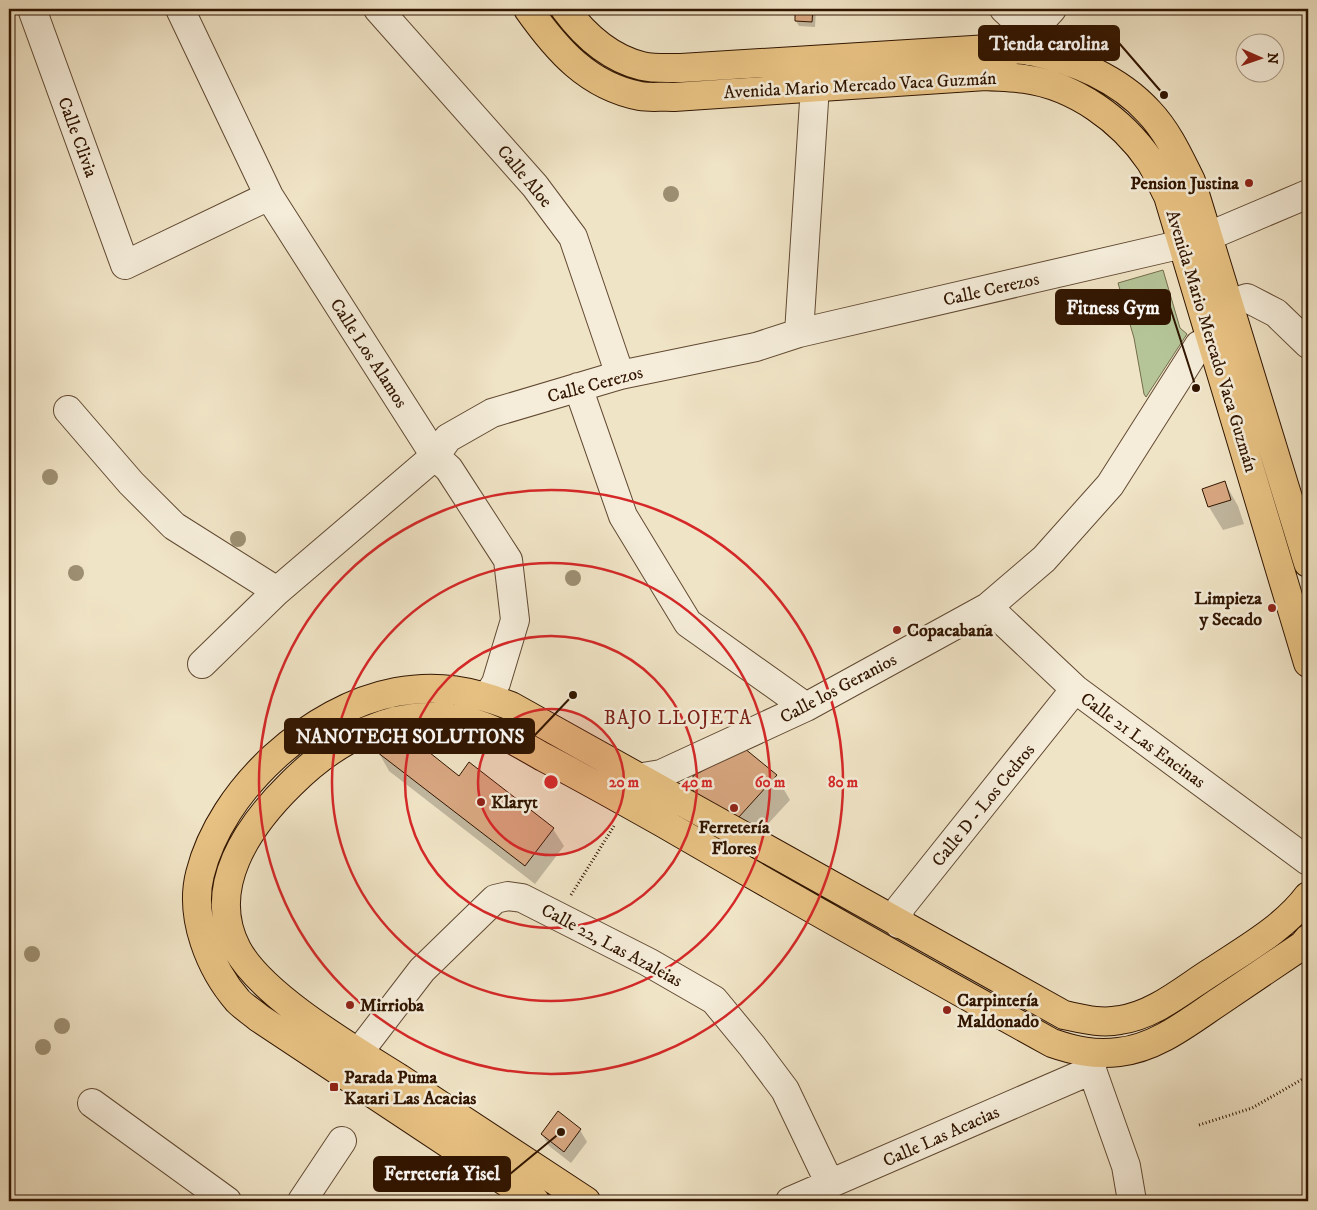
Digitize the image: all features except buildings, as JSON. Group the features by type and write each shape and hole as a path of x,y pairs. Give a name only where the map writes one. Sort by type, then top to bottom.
{"main road":[{"name":"Avenida Mario Mercado Vaca Guzmán","path":"528,9 550,40 582,72 610,86 640,96 674,97 815,86 986,76 1026,79 1067,90 1105,114 1129,134 1151,162 1168,196 1308,663"},
{"name":"Avenida Mario Mercado Vaca Guzmán","path":"566,9 576,23 604,49 622,59 644,67 682,68 989,49 1030,42 1081,65 1119,87 1149,112 1172,142 1191,180 1210,236 1308,563"},
{"path":"1026,79 1030,42"},
{"path":"814,59 815,86"},
{"path":"1183,244 1210,236"},
{"path":"535,1201 259,1018 239,1001 222,978 206,947 198,912 199,876 212,839 232,806 282,750 313,727 368,699 398,692 455,690 487,697 511,706 626,800 899,924 1064,1015 1093,1022 1120,1020 1144,1014 1212,972 1290,916 1308,896"},
{"path":"476,724 487,697"},
{"path":"586,1201 359,1052 278,996 254,974 237,948 230,929 227,910 231,871 241,846 257,822 277,798 306,769 353,737 378,726 404,719 429,716 476,724 504,736 626,800 884,950 1052,1043 1072,1050 1093,1062 1148,1044 1173,1032 1303,946 1308,939"},
{"path":"884,950 899,924"},
{"path":"344,1076 359,1052"}],"street":[{"name":"Calle Clivia","path":"32,9 125,265 269,196"},
{"name":"Calle Los Alamos","path":"180,9 269,196 435,456 449,469 508,560 516,620 496,683 487,697"},
{"name":"Calle Aloe","path":"378,9 536,186 573,236 620,375"},
{"path":"1004,9 1030,42 1052,9"},
{"path":"799,333 815,86"},
{"path":"1210,236 1308,194"},
{"name":"Calle Cerezos","path":"202,664 277,592 435,456 448,438 492,414 620,375 756,347 799,333 1183,244"},
{"path":"1229,304 1247,298 1276,313 1308,344"},
{"name":"Calle los Geranios","path":"626,800 661,774 806,707 988,607 1044,559 1086,514 1110,485 1199,345 1212,341"},
{"path":"578,387 623,516 688,623 806,707"},
{"path":"68,410 131,483 174,526 277,592"},
{"name":"Calle 21 Las Encinas","path":"988,607 1075,689 1308,861"},
{"name":"Calle D - Los Cedros","path":"899,924 900,908 1075,689"},
{"name":"Calle 22, Las Azaleias","path":"359,1052 422,970 495,899 508,896 522,898 648,962 714,1000 785,1090 830,1184"},
{"path":"1093,1062 1126,1166 1132,1201"},
{"name":"Calle Las Acacias","path":"790,1201 1093,1062"},
{"path":"92,1103 227,1201"},
{"path":"302,1201 342,1141"}],"path":[{"path":"572,923 577,913 571,896 626,800"},
{"path":"1200,1125 1252,1108 1308,1076"}],"green space":[{"path":"1163,270 1180,328 1187,334 1146,397 1134,338 1118,283"}],"place":[{"name":"Tienda carolina","path":"1164,95"},
{"name":"Pension Justina","path":"1249,183"},
{"name":"Fitness Gym","path":"1196,388"},
{"name":"Limpieza y Secado","path":"1272,608"},
{"name":"Copacabana","path":"897,630"},
{"name":"NANOTECH SOLUTIONS","path":"573,695"},
{"name":"Klaryt","path":"481,802"},
{"name":"Ferretería Flores","path":"734,808"},
{"name":"Mirrioba","path":"350,1005"},
{"name":"Carpintería Maldonado","path":"947,1010"},
{"name":"Parada Puma Katari Las Acacias","path":"334,1087"},
{"name":"Ferretería Yisel","path":"561,1132"}],"district":[{"name":"BAJO LLOJETA","path":"678,717"}]}
